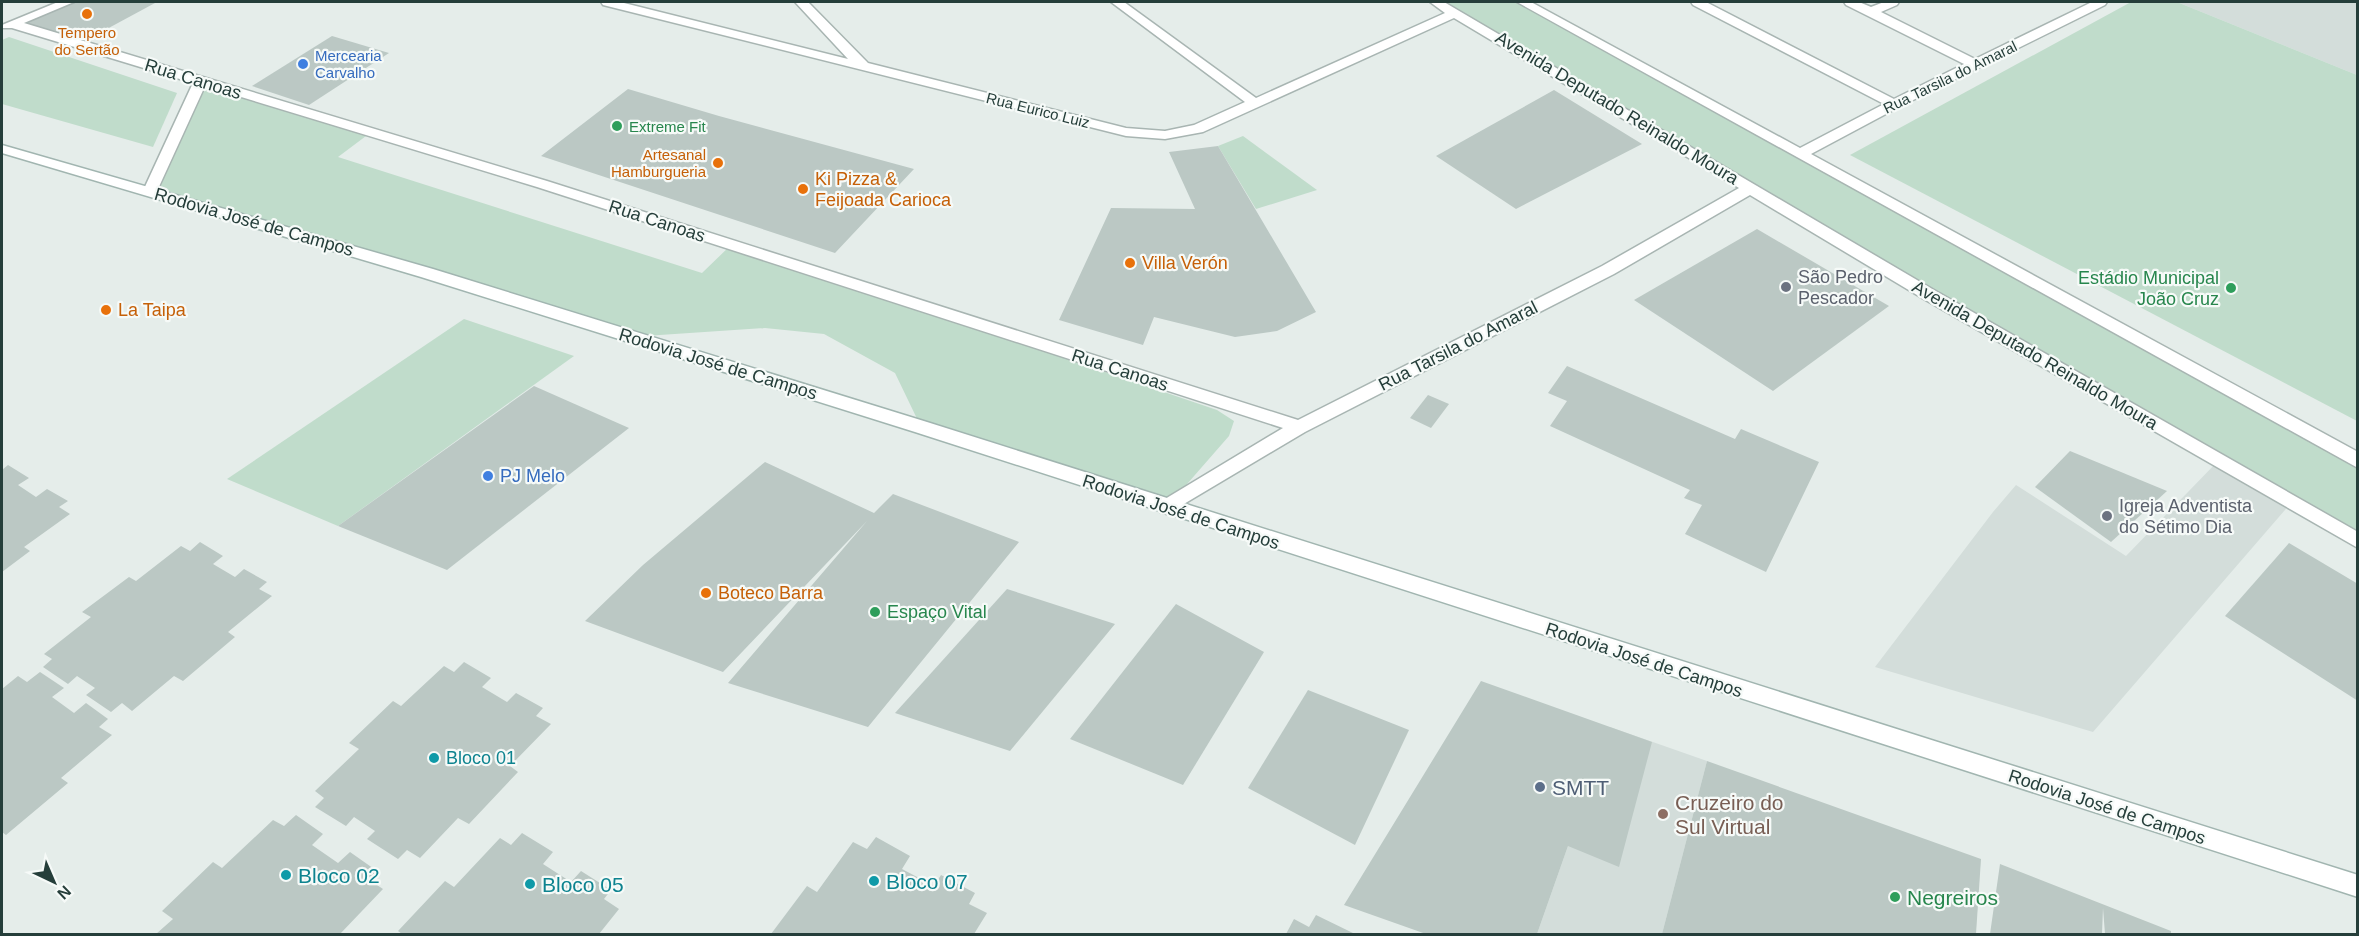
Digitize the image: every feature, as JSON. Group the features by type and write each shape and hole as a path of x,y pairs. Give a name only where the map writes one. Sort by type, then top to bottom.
{"street":[{"path":"7,26 68,2"},
{"name":"Rua Eurico Luiz","path":"607,2 1126,132 1165,135 1198,129 1455,13"},
{"path":"801,2 863,66"},
{"path":"1117,2 1255,103"},
{"name":"Avenida Deputado Reinaldo Moura","path":"1436,2 1928,294 2358,541"},
{"path":"1523,2 2358,461"},
{"path":"1696,2 1893,104"},
{"path":"1850,2 1976,65"},
{"path":"1871,12 1893,2"},
{"name":"Rua Tarsila do Amaral","path":"1800,154 1893,104 2101,2"},
{"name":"Rua Canoas","path":"7,26 542,184 1299,427"},
{"path":"150,191 200,82"},
{"name":"Rodovia José de Campos","path":"2,149 427,273 921,427 2358,886"},
{"name":"Rua Tarsila do Amaral","path":"1167,507 1299,427 1608,270 1751,188"}],"shaded area":[{"path":"2177,2 2357,2 2357,75"},
{"path":"2218,461 2291,503 2093,732 1875,667 2016,485 2126,556"},
{"path":"1610,727 1707,761 1662,934 1537,934"}],"green space":[{"path":"1436,2 1523,2 2357,461 2357,541"},
{"name":"Estádio Municipal João Cruz","path":"2131,2 2177,2 2357,75 2357,421 1850,155"},
{"path":"9,37 177,93 153,147 2,104 2,40"},
{"path":"200,82 370,133 338,157 702,273 731,245 1217,410 1234,421 1229,436 1167,507 921,427 895,373 824,334 765,328 630,337 150,191"},
{"path":"1243,136 1317,190 1256,209 1218,146"},
{"path":"464,319 574,356 338,526 227,479"}],"building":[{"name":"Tempero do Sertão","path":"68,2 155,3 79,44 12,24"},
{"path":"332,36 389,53 309,105 252,86"},
{"path":"628,89 914,169 835,253 541,156"},
{"path":"1554,90 1642,144 1516,209 1436,156"},
{"path":"1218,146 1316,312 1277,331 1235,337 1154,317 1143,345 1059,320 1111,208 1195,209 1169,152"},
{"path":"1757,229 1889,306 1773,391 1634,300"},
{"path":"1567,366 1735,439 1741,429 1819,462 1766,572 1685,534 1702,505 1684,498 1690,490 1550,426 1567,401 1548,393"},
{"name":"PJ Melo","path":"534,386 629,428 447,570 338,526"},
{"path":"1428,395 1449,404 1431,428 1410,418"},
{"name":"Igreja Adventista do Sétimo Dia","path":"2070,451 2167,491 2111,542 2035,487"},
{"path":"765,462 874,513 893,494 1019,542 868,727 728,683 867,521 723,672 585,621 643,565"},
{"path":"8,465 29,478 18,485 36,497 47,489 68,501 59,507 70,514 24,547 30,551 2,572 2,470"},
{"path":"200,542 223,556 213,564 235,577 244,569 267,582 259,589 272,596 228,632 235,637 183,681 174,676 132,711 122,703 111,712 86,695 95,688 77,676 68,684 43,667 52,659 44,654 91,617 82,612 129,577 136,581 181,546 190,551"},
{"path":"2289,543 2358,584 2358,701 2225,616"},
{"path":"1007,589 1115,624 1010,751 895,713"},
{"path":"1176,604 1264,652 1183,785 1070,739"},
{"name":"Bloco 01","path":"464,662 491,678 482,687 507,702 516,693 543,708 536,716 551,724 510,766 518,772 469,824 458,818 420,858 407,850 398,859 367,839 375,831 354,817 346,826 315,807 324,798 315,791 359,749 349,743 393,701 401,706 444,666 454,672"},
{"path":"40,672 64,688 52,697 74,713 86,703 108,719 99,727 112,735 61,778 68,783 6,835 2,832 2,689 18,676 27,682"},
{"path":"1481,681 1652,742 1619,867 1568,846 1537,934 1426,934 1344,905"},
{"path":"1308,690 1409,730 1355,845 1248,788"},
{"path":"1707,761 1981,859 1976,934 1662,934"},
{"name":"Bloco 02","path":"296,815 323,834 312,845 338,863 350,852 377,871 368,879 383,889 340,934 156,934 173,919 162,911 213,862 222,868 273,820 284,826"},
{"name":"Bloco 05","path":"522,833 553,852 543,864 571,882 581,871 611,890 604,899 619,909 599,934 402,934 398,931 445,881 454,887 500,838 511,845"},
{"name":"Bloco 07","path":"876,837 910,856 902,869 934,886 941,875 975,893 969,904 987,913 974,934 771,934 807,886 817,892 853,842 867,849"},
{"path":"2000,864 2171,931 2171,934 2105,934 2103,908 2102,934 1990,934"},
{"path":"1316,915 1355,934 1286,934 1294,919 1309,927"}],"place":[{"name":"Tempero do Sertão","path":"87,14"},
{"name":"Mercearia Carvalho","path":"303,64"},
{"name":"Extreme Fit","path":"617,126"},
{"name":"Artesanal Hamburgueria","path":"718,163"},
{"name":"Ki Pizza & Feijoada Carioca","path":"803,189"},
{"name":"Villa Verón","path":"1130,263"},
{"name":"São Pedro Pescador","path":"1786,287"},
{"name":"Estádio Municipal João Cruz","path":"2231,288"},
{"name":"La Taipa","path":"106,310"},
{"name":"PJ Melo","path":"488,476"},
{"name":"Igreja Adventista do Sétimo Dia","path":"2107,516"},
{"name":"Boteco Barra","path":"706,593"},
{"name":"Espaço Vital","path":"875,612"},
{"name":"Bloco 01","path":"434,758"},
{"name":"SMTT","path":"1540,787"},
{"name":"Cruzeiro do Sul Virtual","path":"1663,814"},
{"name":"Bloco 02","path":"286,875"},
{"name":"Bloco 07","path":"874,881"},
{"name":"Bloco 05","path":"530,884"},
{"name":"Negreiros","path":"1895,897"}]}
